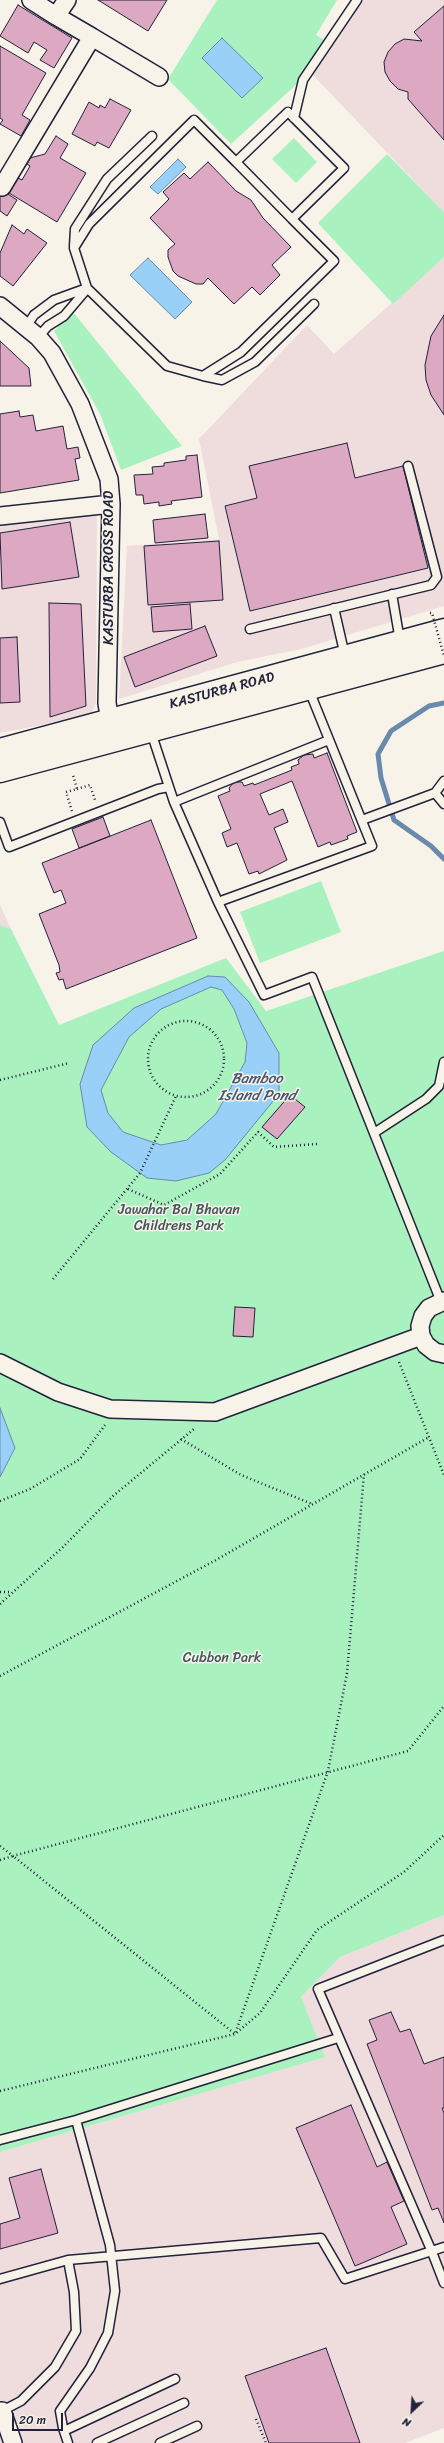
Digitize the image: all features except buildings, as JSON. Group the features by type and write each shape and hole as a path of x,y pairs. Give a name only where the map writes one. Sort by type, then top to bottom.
{"main road":[{"name":"KASTURBA ROAD","path":"0,750 444,630"},
{"name":"KASTURBA ROAD","path":"0,771 309,690 444,652"}],"street":[{"path":"31,0 159,77"},
{"path":"56,16 67,0"},
{"path":"2,188 92,38"},
{"name":"KASTURBA CROSS ROAD","path":"0,306 32,332 52,353 80,404 109,479 111,504 107,704 110,721"},
{"path":"0,516 111,504"},
{"path":"442,1302 429,1308 422,1316 420,1326 421,1336 426,1345 435,1352 444,1354"},
{"path":"0,1363 58,1392 110,1409 215,1412 421,1336"},
{"path":"1,2411 13,2443"}],"lane":[{"path":"294,118 303,80 357,0"},
{"path":"236,162 288,112 344,168 292,219"},
{"path":"74,248 89,224 194,120 334,261 242,352 203,376"},
{"path":"152,136 107,179 75,229 74,248 87,288 167,366 222,380 255,362 314,304"},
{"path":"87,288 64,316 48,326 32,332 34,315 54,300 87,288"},
{"path":"250,629 431,584 437,577 408,466"},
{"path":"392,594 400,642"},
{"path":"334,608 346,657"},
{"path":"218,902 372,846 309,690"},
{"path":"151,732 174,802 218,902 264,995 312,977 442,1302"},
{"path":"174,802 329,740"},
{"path":"362,820 434,793 444,780"},
{"path":"0,822 9,847 169,787"},
{"path":"434,793 444,804"},
{"path":"374,1133 430,1095 439,1086 444,1062"},
{"path":"444,1940 318,1989 444,2283"},
{"path":"0,2140 76,2120 338,2038"},
{"path":"68,2443 60,2411 90,2368 108,2333 115,2291 111,2256 76,2120"},
{"path":"0,2279 68,2260 321,2238 346,2279 444,2247"},
{"path":"1,2411 22,2401 55,2367 76,2331 74,2292 68,2260"},
{"path":"64,2431 175,2379"},
{"path":"97,2443 184,2403"},
{"path":"160,2443 197,2426"}],"path":[{"path":"430,613 432,613 444,656"},
{"path":"74,775 78,789"},
{"path":"75,821 66,792 90,785 99,812"},
{"path":"185,1021 194,1022 211,1030 217,1037 222,1045 225,1064 222,1074 209,1090 190,1098 176,1096 161,1088 154,1080 148,1061 149,1050 159,1032 167,1026 185,1021"},
{"path":"0,1080 69,1063"},
{"path":"53,1279 140,1173 176,1096"},
{"path":"128,1188 164,1205 220,1174 258,1132 274,1147 317,1144"},
{"path":"396,1357 444,1475"},
{"path":"0,1501 30,1489 80,1459 110,1418 110,1409"},
{"path":"0,1604 11,1592 63,1547 113,1496 215,1412"},
{"path":"0,1676 216,1560 429,1437"},
{"path":"181,1439 241,1475 313,1504"},
{"path":"235,2034 328,1771 347,1673 364,1474"},
{"path":"0,1592 11,1592"},
{"path":"0,1860 328,1771 408,1751 444,1706"},
{"path":"0,2091 235,2034 260,2014 317,1930 404,1872 444,1835"},
{"path":"0,1846 235,2034"},
{"path":"256,2419 266,2443"}],"shaded area":[{"path":"361,0 444,0 444,212 310,72"},
{"path":"444,257 444,606 301,649 237,662 119,699 127,546 219,539 199,439 307,325 334,354"},
{"path":"97,499 96,703 91,715 0,733 0,512"},
{"path":"0,905 11,929 0,925"},
{"path":"444,1915 444,2428 405,2443 0,2443 0,2152 324,2057 301,1997 340,1957"}],"green space":[{"path":"217,0 337,0 316,35 331,44 310,72 231,144 168,79"},
{"path":"294,138 317,162 296,183 272,159"},
{"path":"387,154 444,212 444,257 393,304 318,223"},
{"path":"73,312 182,446 121,470 100,414 54,331"},
{"path":"321,881 341,932 260,963 240,912"},
{"name":"Cubbon Park","path":"0,925 11,929 59,1025 226,958 266,1011 444,951 444,1915 340,1957 301,1997 325,2057 0,2152"}],"water":[{"path":"222,38 263,78 242,98 202,58"},
{"path":"178,159 186,167 158,194 150,187"},
{"path":"148,258 192,302 175,319 130,275"},
{"name":"Bamboo Island Pond","path":"208,976 225,977 249,1002 279,1053 279,1094 225,1160 209,1173 176,1181 147,1178 111,1152 87,1127 80,1084 93,1045 134,1008","holes":["211,987 222,990 234,1009 247,1043 245,1062 216,1114 187,1140 161,1145 123,1132 108,1113 101,1090 129,1037 161,1009"]},
{"path":"0,1408 15,1448 0,1477"}],"waterway":[{"path":"444,703 429,706 391,731 378,754 381,778 394,820 431,846 444,859"}],"park label":[{"name":"Jawahar Bal Bhavan Childrens Park","path":"179,1218"}]}
